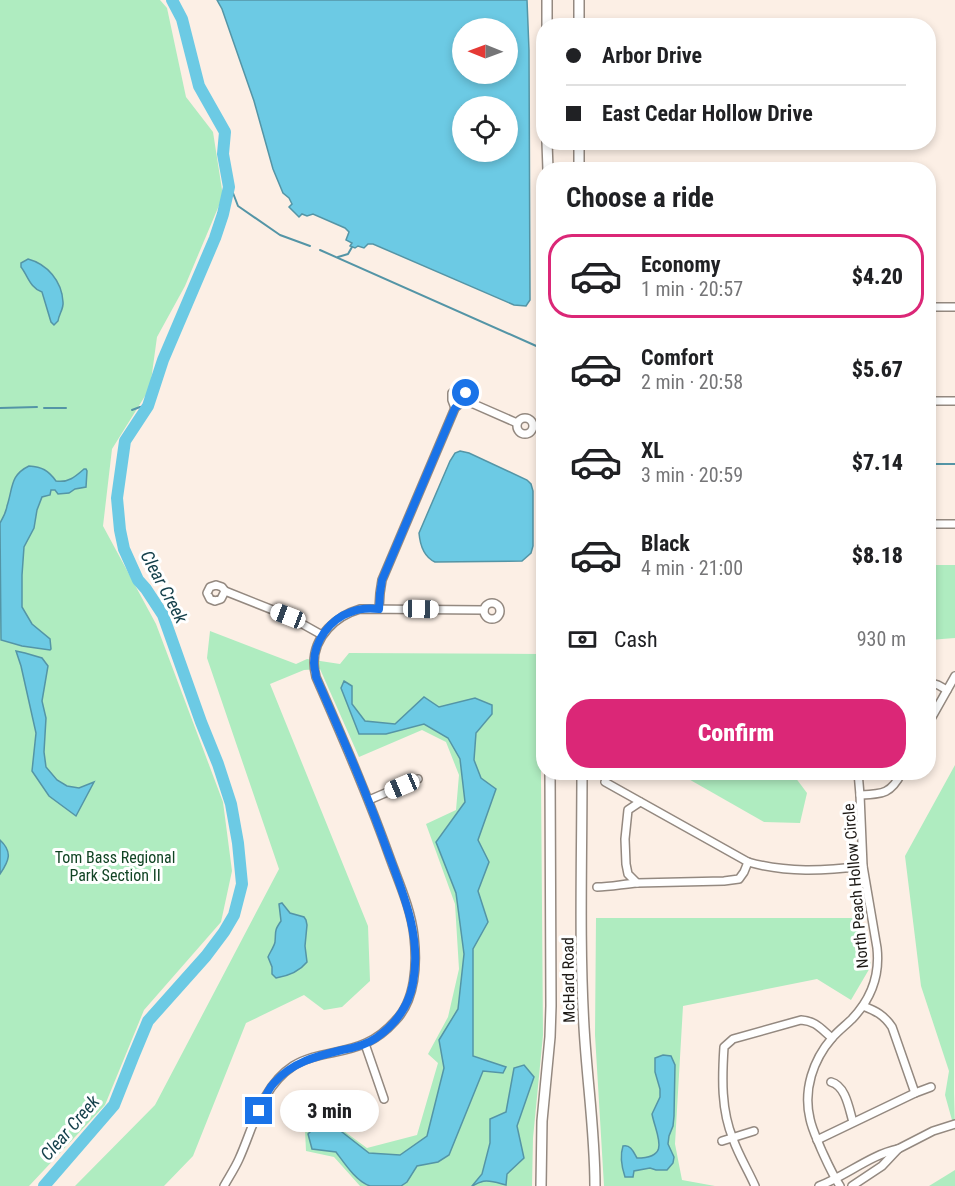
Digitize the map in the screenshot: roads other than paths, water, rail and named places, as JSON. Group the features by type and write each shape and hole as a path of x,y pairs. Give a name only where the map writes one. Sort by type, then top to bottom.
{"main road":[{"path":"547,0 547,18"},
{"path":"579,0 579,18"},
{"name":"McHard Road","path":"541,1186 542,1120 551,1006 550,780"},
{"name":"McHard Road","path":"582,780 582,972 596,1186"}],"street":[{"path":"936,307 955,307"},
{"path":"455,408 452,393 456,389 466,393 465,402"},
{"path":"936,402 955,401"},
{"path":"379,609 382,580 455,408 465,402"},
{"path":"465,402 517,423"},
{"path":"936,524 955,524"},
{"path":"225,591 288,616 322,635"},
{"path":"224,1186 239,1159 273,1083 293,1066 308,1059 365,1044 376,1038 404,1010 413,984 415,950 410,915 369,800 316,677 314,662 318,640 335,621 360,609 484,610"},
{"path":"936,710 955,676"},
{"path":"936,684 947,690"},
{"path":"369,800 418,779"},
{"name":"North Peach Hollow Circle","path":"837,1183 817,1140 807,1106 808,1090 815,1064 832,1038 863,1006 878,971 863,866 859,780"},
{"path":"860,795 889,791 898,780"},
{"path":"604,782 748,862 772,868 800,870 863,866"},
{"path":"637,883 628,874 625,839 628,810 640,802"},
{"path":"597,887 739,879 748,862"},
{"path":"863,1006 886,1018 892,1027 915,1093"},
{"path":"755,1186 732,1137 724,1102 724,1047 733,1039 801,1020 810,1021 819,1026 832,1038"},
{"path":"365,1044 384,1099"},
{"path":"831,1082 837,1084 842,1091 853,1122"},
{"path":"817,1140 932,1087"},
{"path":"819,1186 837,1183 885,1152 898,1149 933,1131 955,1124"},
{"path":"722,1141 754,1131"},
{"path":"852,1186 882,1166 898,1149"}],"water":[{"path":"217,0 527,0 530,300 526,306 514,305 373,244 368,244 364,248 358,246 355,248 350,246 352,243 346,240 349,232 345,228 313,214 307,216 302,214 299,217 289,207 292,204 283,193 273,169 254,101"},
{"path":"28,259 47,269 60,287 63,307 54,325 42,292 32,285 21,267 21,263"},
{"path":"460,451 469,453 531,484 533,546 531,553 522,561 435,562 423,550 419,533 450,461 455,453"},
{"path":"29,466 44,470 56,481 71,479 84,469 87,471 86,487 58,494 55,490 51,490 50,495 42,497 34,528 24,547 22,607 32,624 50,639 50,650 1,640 0,523 15,478"},
{"path":"16,651 42,658 48,666 42,701 46,718 44,752 46,767 57,780 67,786 79,788 94,782 76,816 49,796 32,771 36,733"},
{"path":"344,681 352,686 352,704 365,721 395,724 424,697 439,707 475,698 492,705 492,714 476,733 474,760 481,778 496,789 478,840 489,862 478,891 488,922 473,949 473,1056 506,1067 503,1073 483,1071 449,1155 438,1162 417,1166 407,1182 401,1186 365,1184 351,1172 336,1152 312,1149 308,1134 324,1118 369,1153 400,1155 427,1136 444,1068 439,1040 458,1009 464,954 456,893 436,842 465,802 460,759 448,738 424,724 386,734 359,734 341,688"},
{"path":"0,840 7,849 8,857 0,874"},
{"path":"282,903 290,913 304,917 306,920 307,962 293,973 276,978 272,974 268,957 274,944 276,929 281,921 279,904"},
{"path":"663,1055 671,1056 675,1065 674,1116 668,1144 674,1157 673,1163 667,1170 650,1168 634,1171 633,1177 625,1177 622,1162 623,1146 630,1148 637,1158 648,1157 658,1150 658,1137 652,1114 660,1097 655,1058"},
{"path":"524,1065 534,1077 517,1126 524,1158 507,1174 506,1185 487,1181 472,1186 482,1174 490,1143 490,1119 506,1112 514,1068"}],"waterway":[{"name":"Clear Creek","path":"44,1186 114,1105 148,1021 206,956 224,932 234,915 242,884 231,804 163,615 138,580 124,549 117,498 125,441 148,406 163,360 215,238 229,187 223,154 225,132 199,86 182,19 172,0"},
{"path":"229,187 238,206 280,235 310,246"},
{"path":"338,257 348,254 352,247"},
{"path":"320,250 536,346"},
{"path":"132,410 148,406"},
{"path":"0,408 37,407"},
{"path":"44,408 66,408"},
{"path":"936,464 955,464"}],"park label":[{"name":"Tom Bass Regional Park Section II","path":"115,866"}]}
